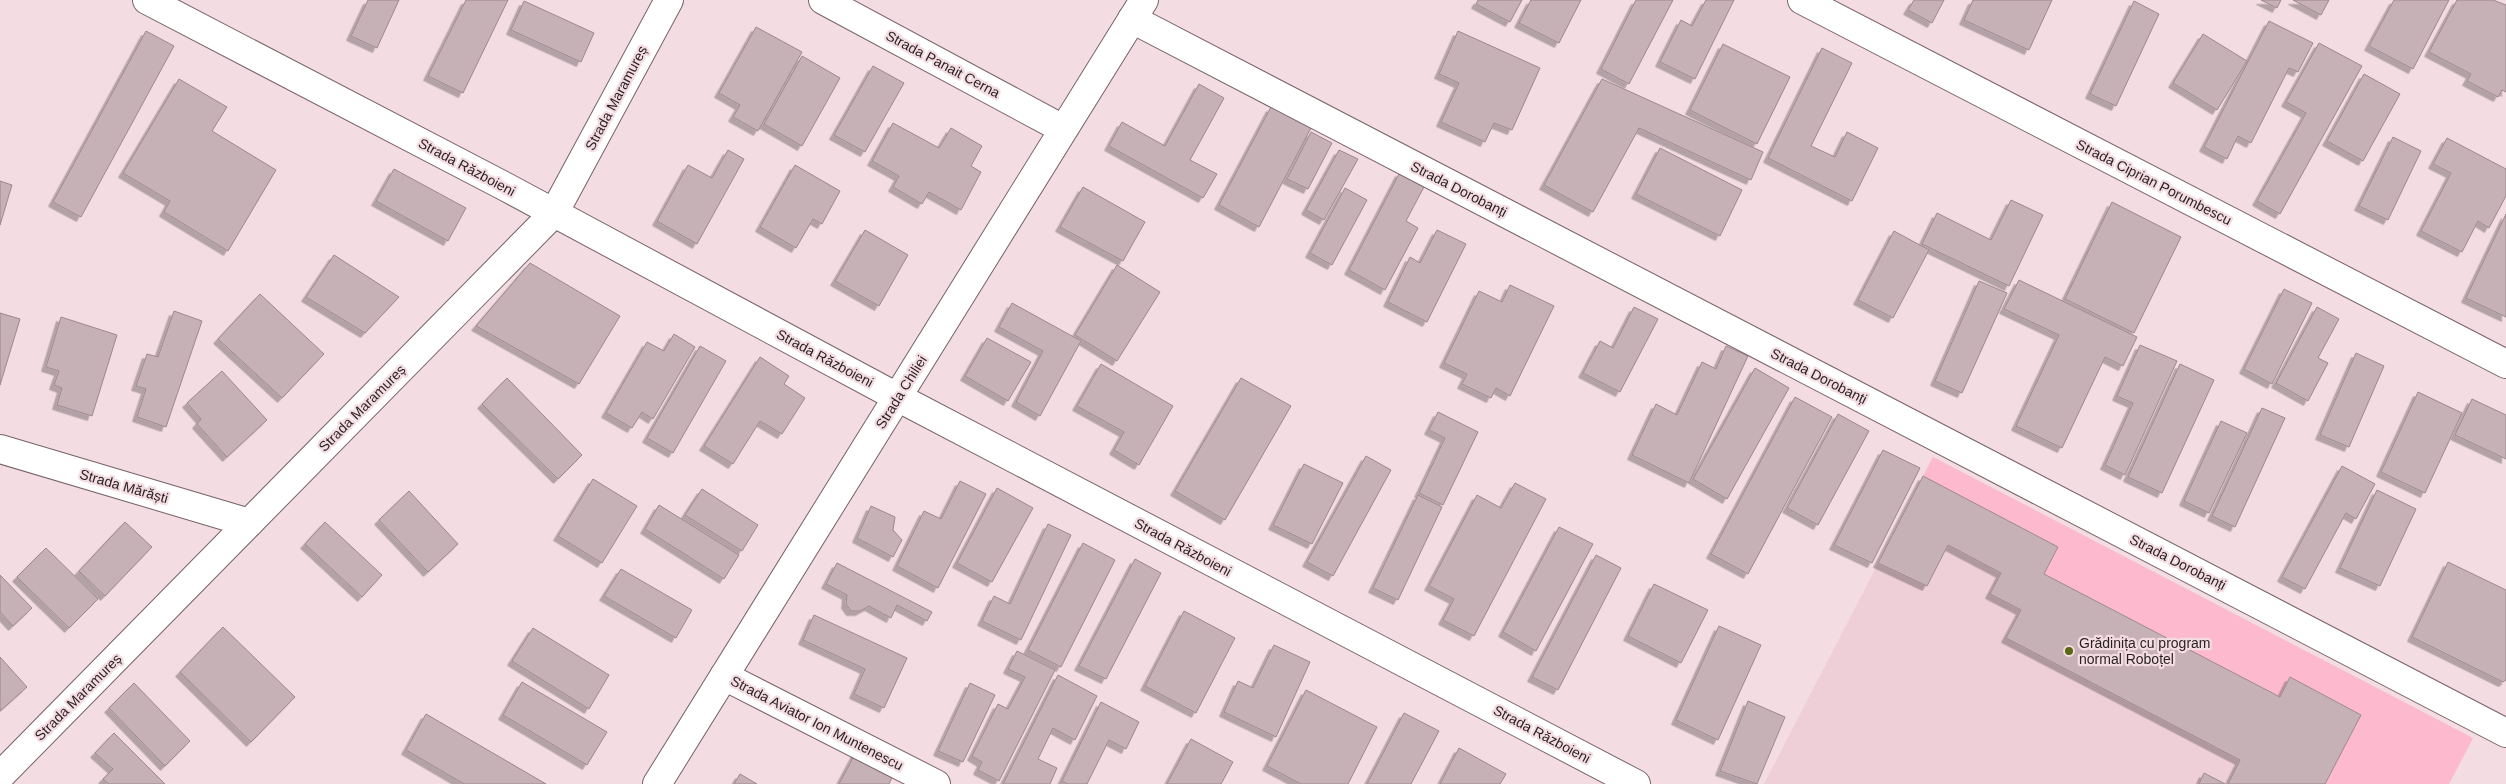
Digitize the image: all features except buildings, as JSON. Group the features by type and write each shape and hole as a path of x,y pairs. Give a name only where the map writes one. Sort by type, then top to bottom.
{"street":[{"name":"Strada Războieni","path":"147,0 1636,784"},
{"name":"Strada Maramureș","path":"0,776 554,213 669,0"},
{"name":"Strada Panait Cerna","path":"823,0 1063,128"},
{"name":"Strada Ciprian Porumbescu","path":"1802,0 2506,364"},
{"name":"Strada Chiliei","path":"658,784 1063,128 1138,10"},
{"name":"Strada Dorobanți","path":"1138,10 2506,733"},
{"name":"Strada Mărăști","path":"0,450 249,523"},
{"name":"Strada Aviator Ion Muntenescu","path":"724,676 936,784"}],"shaded area":[{"name":"Grădinița cu program normal Roboțel","path":"1933,457 2473,738 2449,784 1764,784"},
{"path":"1933,457 2473,738 2449,784 2325,784 2361,715 2290,678 2280,697 2044,574 2058,547 1923,476"}],"place":[{"name":"Grădinița cu program normal Roboțel","path":"2069,651"}]}
